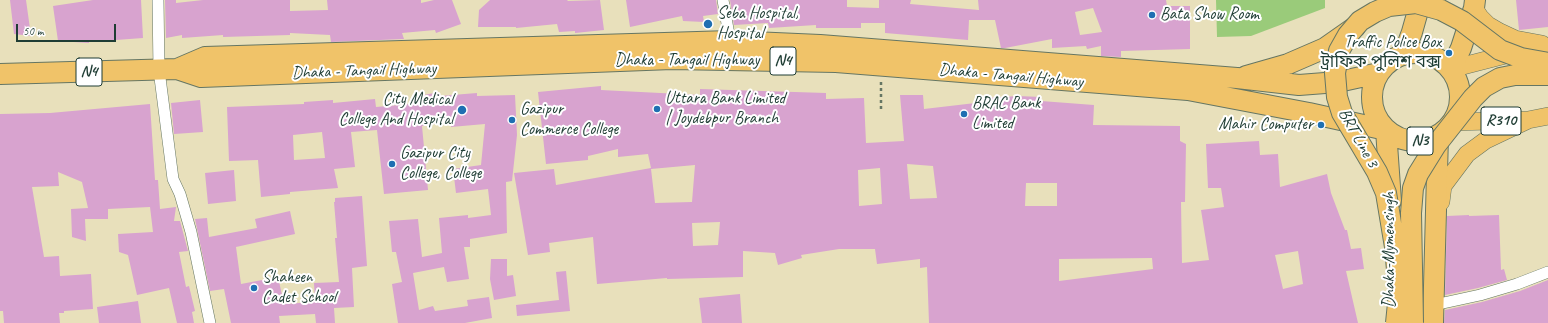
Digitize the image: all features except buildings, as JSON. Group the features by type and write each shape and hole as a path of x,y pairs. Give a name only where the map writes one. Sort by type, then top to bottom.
{"highway":[{"path":"1237,78 1288,64 1325,48 1385,3 1408,0"},
{"name":"N3","path":"1399,56 1413,53 1427,54 1440,60 1451,69 1458,81 1461,95 1459,110 1447,130 1438,136 1425,141 1411,142 1397,138 1386,130 1378,120 1373,109 1372,97 1374,84 1384,66 1405,51 1421,0"},
{"name":"BRT Line 3","path":"1396,323 1398,293 1395,247 1386,193 1377,172 1342,113 1337,97 1335,74 1339,51 1348,35 1360,21 1385,3 1416,3 1440,10 1462,21 1500,50 1521,58 1548,63"},
{"path":"1451,69 1461,48 1475,4"},
{"name":"Dhaka - Tangail Highway","path":"168,70 205,57 730,42 820,45 1237,78 1299,85 1338,82 1379,74"},
{"name":"Dhaka - Tangail Highway","path":"0,74 168,70 201,77 672,59 836,62 1188,90 1309,112 1386,130"},
{"path":"1413,323 1411,213 1412,188 1418,174 1436,145 1473,98 1484,87 1500,78 1515,75 1548,75"},
{"name":"Dhaka-Mymensingh","path":"1386,130 1393,256 1389,323"},
{"name":"N3","path":"1434,314 1438,136"}],"main road":[{"path":"1475,4 1480,17 1488,25 1500,32 1515,39 1548,46"},
{"path":"1451,69 1521,51 1548,46"},
{"name":"R310","path":"1453,122 1528,120 1548,116"},
{"path":"1436,235 1443,186 1467,154 1486,140 1528,120"}],"street":[{"path":"158,0 168,70 173,179 180,194 191,232 210,323"},
{"path":"723,0 730,42"},
{"path":"1434,314 1480,295 1517,284 1548,272"}],"path":[{"path":"881,109 882,82 886,66"}],"green space":[{"path":"1216,0 1325,0 1325,8 1251,36 1217,37"}],"place":[{"name":"Bata Show Room","path":"1152,15"},
{"name":"Seba Hospital, Hospital","path":"708,24"},
{"name":"Traffic Police Box ট্রাফিক পুলিশ বক্স","path":"1449,53"},
{"name":"Uttara Bank Limited | Joydebpur Branch","path":"657,109"},
{"name":"City Medical College And Hospital","path":"462,110"},
{"name":"BRAC Bank Limited","path":"964,114"},
{"name":"Gazipur Commerce College","path":"512,120"},
{"name":"Mahir Computer","path":"1321,125"},
{"name":"Gazipur City College, College","path":"392,164"},
{"name":"Shaheen Cadet School","path":"254,288"}]}
